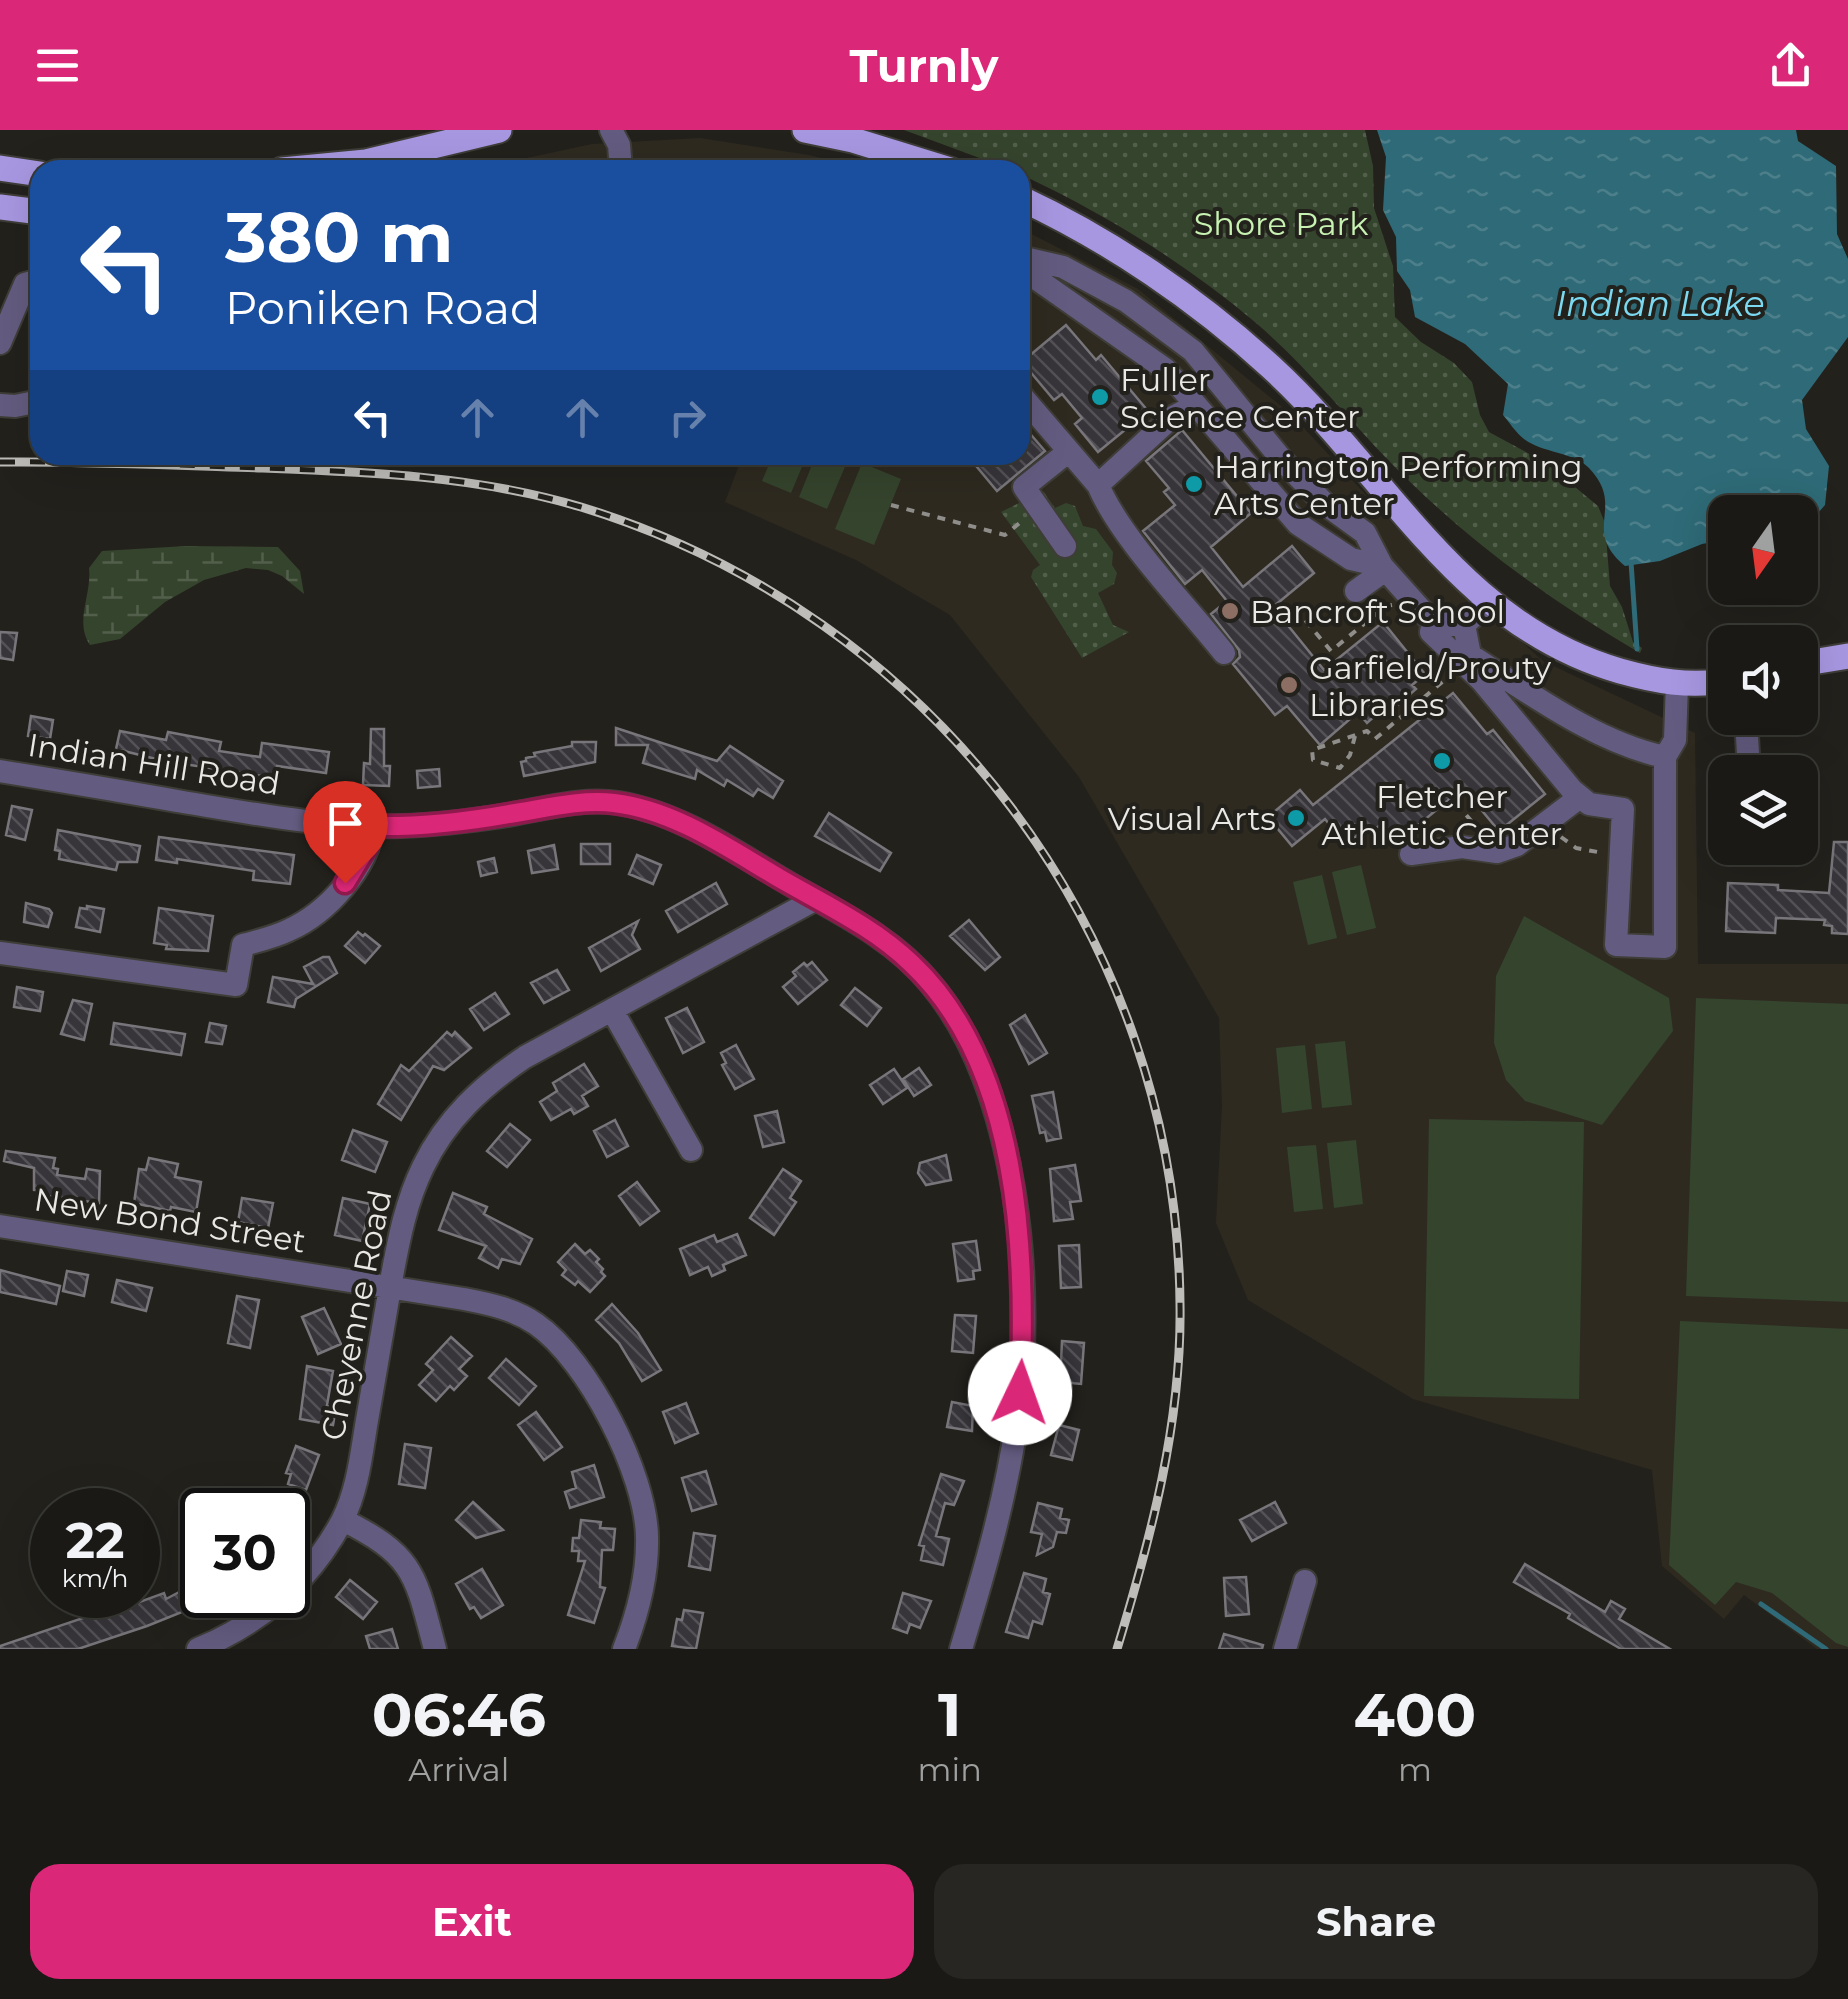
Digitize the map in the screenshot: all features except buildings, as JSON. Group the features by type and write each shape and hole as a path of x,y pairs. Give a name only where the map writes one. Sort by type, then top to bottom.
{"main road":[{"path":"389,160 498,130"},
{"path":"805,130 876,138 927,160"},
{"path":"0,168 30,172"},
{"path":"1030,204 1143,268 1272,368 1457,573 1518,625 1564,651 1628,674 1677,684 1708,682"},
{"path":"0,207 30,211"},
{"path":"1818,661 1848,656"}],"street":[{"path":"610,130 620,145 621,160"},
{"path":"1030,260 1064,267 1126,301 1192,352 1293,472 1325,504 1366,532 1384,568 1433,624 1464,625 1488,602"},
{"path":"1030,274 1164,369 1298,524 1351,559 1384,568"},
{"path":"0,343 25,284 30,283"},
{"path":"0,405 30,404"},
{"path":"1098,485 1172,418 1196,405"},
{"path":"1030,406 1098,485 1125,530 1224,653"},
{"path":"1064,546 1024,487 1068,451"},
{"path":"1356,591 1384,568"},
{"path":"1433,624 1431,632 1482,681 1580,797 1589,804 1664,808"},
{"path":"1464,625 1470,655 1554,708 1642,752 1666,757"},
{"path":"1623,808 1616,945 1665,947 1666,757 1675,740 1677,684"},
{"name":"Indian Hill Road","path":"0,771 264,816 373,826 454,822 588,802 616,803 652,811 692,828 868,929 899,952 942,997 981,1069 996,1110 1010,1180 1020,1264 1020,1393 998,1517 961,1649"},
{"path":"1411,854 1462,847 1496,852 1517,845 1580,797"},
{"path":"0,953 236,985 243,945 290,930 322,908 354,870 373,826"},
{"name":"Cheyenne Road","path":"198,1649 225,1638 274,1608 310,1569 342,1520 358,1472 402,1224 430,1154 454,1117 496,1076 816,899"},
{"path":"612,1010 691,1150"},
{"name":"New Bond Street","path":"0,1226 495,1305 525,1317 562,1348 589,1386 626,1451 640,1489 647,1549 642,1590 624,1649"},
{"path":"342,1520 381,1539 413,1573 435,1649"},
{"path":"1284,1649 1306,1581"}],"path":[{"path":"890,504 1005,535 1039,509"},
{"path":"1295,608 1330,651 1386,606 1395,604"},
{"path":"1356,736 1350,755 1340,768 1313,760 1312,750 1367,731 1374,739 1452,674 1449,673"},
{"path":"1456,803 1486,838"},
{"path":"1548,822 1576,848 1620,856"}],"shaded area":[{"path":"700,138 829,160 518,160 592,144"},
{"name":"Bancroft School","path":"1030,233 1138,289 1292,415 1404,536 1543,661 1695,733 1698,964 1848,964 1848,1649 1817,1649 1744,1595 1724,1619 1662,1566 1652,1470 1413,1399 1248,1300 1216,1223 1222,1106 1219,1018 1079,777 950,615 856,560 725,502 739,465 1030,465"}],"green space":[{"name":"Shore Park","path":"904,130 1365,130 1373,166 1374,208 1393,266 1395,317 1472,382 1480,415 1489,432 1546,463 1598,506 1605,523 1610,586 1622,607 1633,642 1642,648 1640,653 1539,589 1476,541 1388,460 1274,339 1229,301 1113,223 1030,179 1030,160 985,160"},
{"path":"769,465 803,465 791,493 762,481"},
{"path":"812,465 846,465 827,509 799,497"},
{"path":"861,465 901,479 874,545 835,529"},
{"path":"1043,491 1055,508 1066,503 1075,506 1083,526 1096,529 1113,552 1112,565 1117,573 1114,584 1098,593 1113,625 1129,632 1082,658 1031,577 1040,565 1001,512"},
{"path":"186,546 278,547 300,571 304,594 282,576 246,568 204,580 165,602 120,639 90,645 83,617 89,568 102,551"},
{"path":"1361,865 1376,928 1347,935 1332,872"},
{"path":"1322,875 1337,938 1308,945 1293,882"},
{"path":"1524,916 1669,998 1673,1031 1602,1125 1525,1101 1506,1080 1494,1043 1496,976"},
{"path":"1696,998 1848,1004 1848,1302 1686,1296"},
{"path":"1345,1041 1352,1105 1322,1108 1315,1044"},
{"path":"1305,1045 1312,1109 1282,1113 1276,1048"},
{"path":"1429,1119 1584,1122 1579,1399 1424,1396"},
{"path":"1356,1140 1363,1204 1334,1208 1327,1143"},
{"path":"1316,1145 1323,1209 1294,1212 1287,1147"},
{"path":"1680,1321 1848,1329 1848,1647 1836,1643 1772,1593 1736,1582 1715,1605 1669,1565"}],"water":[{"name":"Indian Lake","path":"1377,130 1796,130 1798,141 1836,166 1837,234 1848,259 1848,337 1802,400 1806,429 1829,466 1825,505 1818,513 1818,495 1708,495 1708,543 1660,561 1625,566 1606,540 1604,495 1589,468 1521,437 1503,415 1508,384 1465,344 1415,317 1410,290 1397,271 1396,237 1383,210 1386,157"}],"waterway":[{"path":"1631,562 1637,649"},
{"path":"1761,1604 1826,1649"}],"railway":[{"path":"0,462 30,462"},
{"path":"163,465 383,474 502,488 581,507 707,557 822,625 924,709 1011,807 1082,918 1134,1039 1168,1168 1180,1304 1176,1392 1162,1479 1117,1649"}],"place":[{"name":"Fuller Science Center","path":"1100,397"},
{"name":"Harrington Performing Arts Center","path":"1194,484"},
{"name":"Bancroft School","path":"1230,611"},
{"name":"Garfield/Prouty Libraries","path":"1289,685"},
{"name":"Fletcher Athletic Center","path":"1442,761"},
{"name":"Visual Arts","path":"1296,818"}],"route":[{"path":"345,883 362,858 373,826 454,822 588,802 616,803 652,811 692,828 868,929 899,952 928,980 954,1015 973,1050 996,1110 1019,1243 1020,1393"}]}
